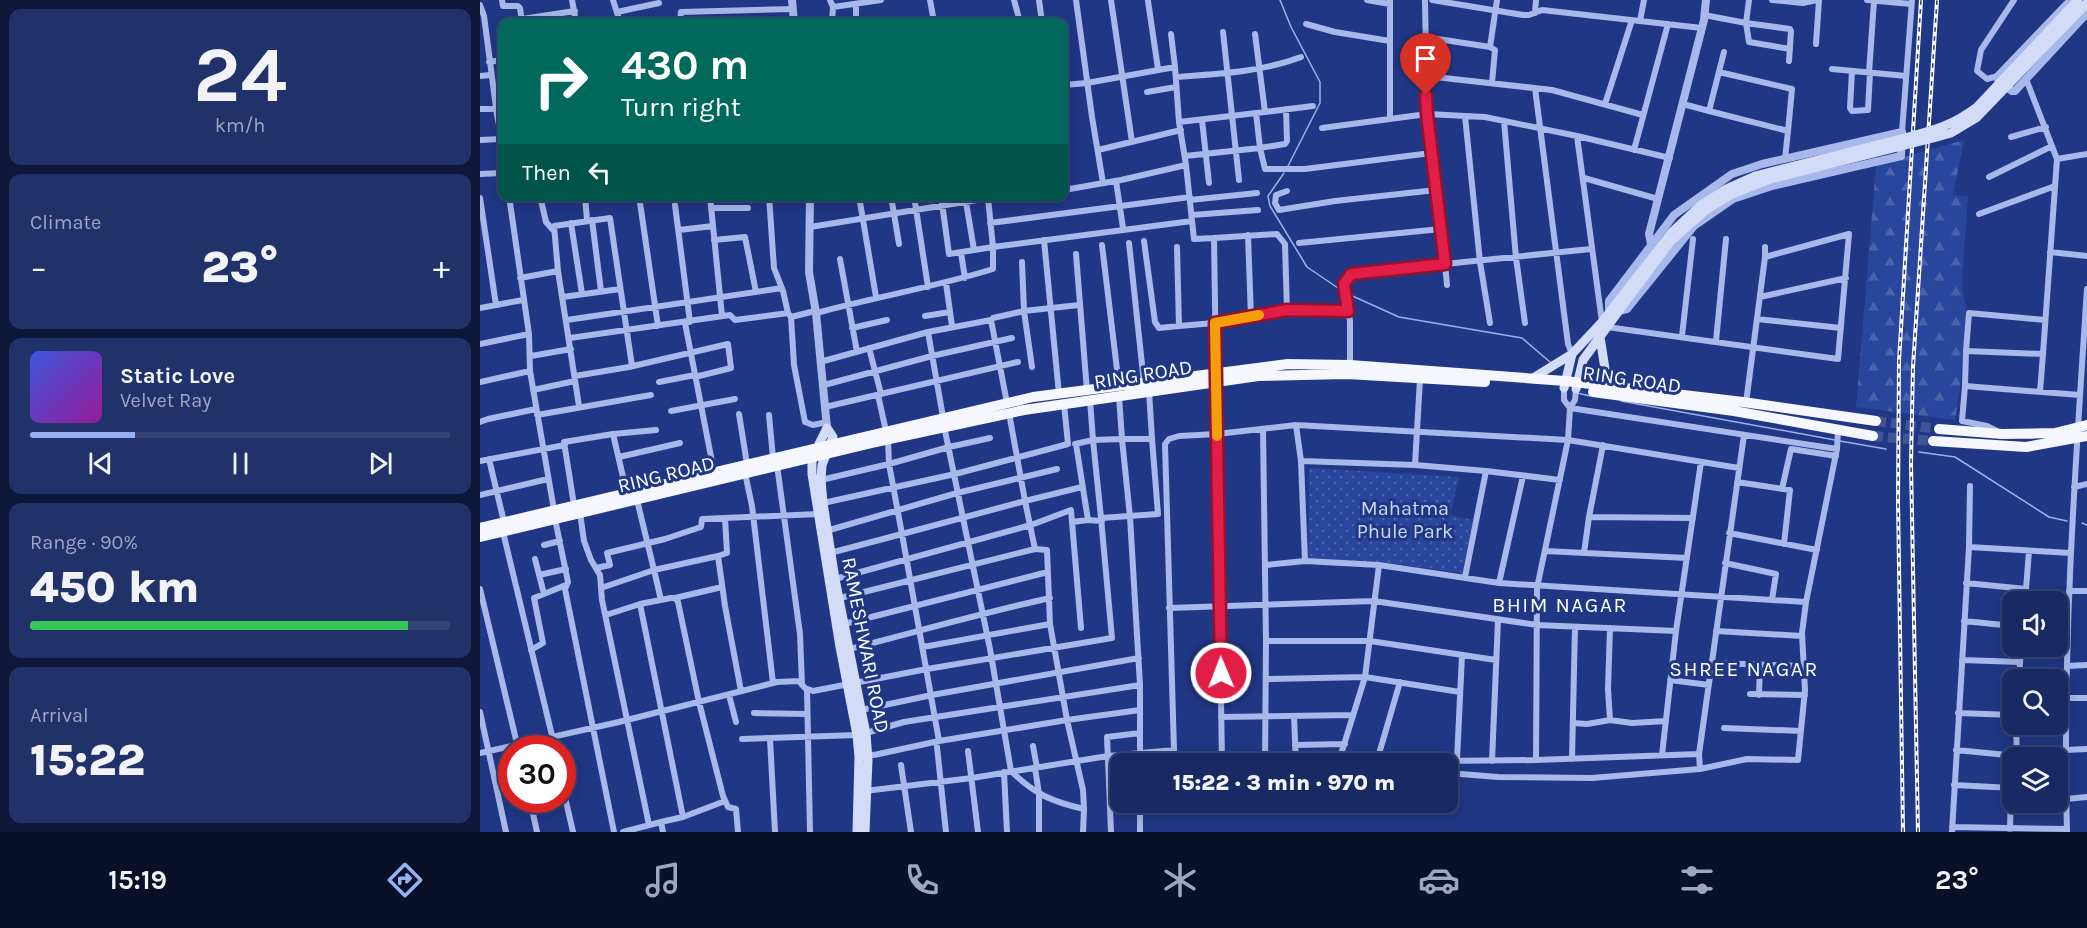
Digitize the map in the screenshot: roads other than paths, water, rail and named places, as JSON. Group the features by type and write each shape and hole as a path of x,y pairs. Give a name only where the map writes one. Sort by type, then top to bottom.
{"highway":[{"name":"RING ROAD","path":"480,537 503,527 714,472 821,454 887,435 1008,408 1288,364 1350,365 1533,378 1734,411 1838,434 1873,436"},
{"name":"RING ROAD","path":"1216,377 1292,374 1347,375 1612,387 1876,421"},
{"path":"1939,429 1955,437 2026,447 2082,431"},
{"path":"1933,441 1955,437 2082,431"},
{"name":"RING ROAD","path":"577,509 637,500 746,468"},
{"name":"RING ROAD","path":"480,528 503,527"}],"main road":[{"path":"1570,385 1616,308 1672,232 1701,205 1726,189 1764,173 1959,121 1977,107 2078,0"},
{"path":"1616,308 1671,241 1706,210 1732,194 1770,179 1937,137 1963,127 1989,106 2087,3"},
{"path":"1533,378 1572,354 1605,325"},
{"path":"1600,337 1605,369 1612,387"},
{"path":"1570,385 1572,354"},
{"path":"827,425 821,454 812,474 819,514 825,531 861,734 859,757 862,791 857,832"},
{"name":"RAMESHWARI ROAD","path":"821,454 825,531 835,579 836,599 849,649 851,684 861,710 861,734 868,754 862,791 865,832"}],"street":[{"path":"502,0 503,6 518,6 521,18"},
{"path":"572,0 576,18"},
{"path":"613,0 619,18"},
{"path":"753,0 753,9"},
{"path":"832,4 856,4 881,0"},
{"path":"930,0 933,18"},
{"path":"1014,0 1019,18"},
{"path":"1039,0 1041,18"},
{"path":"1076,0 1103,183"},
{"path":"1111,0 1132,142"},
{"path":"1367,0 1390,2 1390,119"},
{"path":"1425,0 1427,114 1447,285"},
{"path":"1432,0 1529,15 1542,10 1702,28"},
{"path":"1490,47 1497,0"},
{"path":"1535,13 1536,0"},
{"path":"1640,21 1644,0"},
{"path":"1651,244 1649,234 1702,28 1706,0"},
{"path":"1749,0 1746,23 1749,42 1790,49"},
{"path":"1772,0 1803,3 1818,0 1816,44"},
{"path":"1867,0 1911,2 1901,156 1772,186 1733,200 1694,226 1627,309 1616,308 1610,301 1674,215 1732,174 1762,164 1902,132"},
{"path":"2014,0 1981,50 1977,71 1987,79 1998,76 2071,0"},
{"path":"1148,1 1158,69"},
{"path":"1852,71 1850,108 1852,111 1868,110 1874,1"},
{"path":"617,12 659,3"},
{"path":"680,18 681,12 753,9 792,4"},
{"path":"856,4 856,18"},
{"path":"480,109 498,113 481,7"},
{"path":"538,18 575,11"},
{"path":"1998,76 1998,80 2015,91 2087,13"},
{"path":"1704,15 1790,29 1789,61"},
{"path":"1605,104 1632,20"},
{"path":"1306,24 1335,32 1390,41"},
{"path":"1634,150 1668,24"},
{"path":"1223,32 1239,180"},
{"path":"1171,34 1179,122 1194,239 1277,234 1285,244 1287,310"},
{"path":"1255,34 1265,112"},
{"path":"1425,37 1490,47 1495,50 1492,83"},
{"path":"1709,111 1724,52"},
{"path":"1176,76 1229,73 1288,62 1301,57"},
{"path":"489,62 498,61"},
{"path":"1068,85 1175,67"},
{"path":"1832,69 1906,76"},
{"path":"1719,72 1792,89 1785,159"},
{"path":"480,76 491,75"},
{"path":"1426,76 1552,90 1643,115"},
{"path":"2026,79 2057,159 2040,392"},
{"path":"1147,92 1176,87"},
{"path":"493,89 498,88"},
{"path":"1535,88 1555,253 1568,344 1572,354"},
{"path":"1683,104 1788,131"},
{"path":"1179,122 1313,106"},
{"path":"1185,156 1235,152 1285,144 1287,141 1286,109"},
{"path":"1256,113 1265,170 1431,153"},
{"path":"1322,128 1427,114 1465,116 1540,128 1670,158"},
{"path":"1465,116 1480,262 1490,323"},
{"path":"1202,120 1209,183"},
{"path":"1504,121 1516,258 1525,322"},
{"path":"2011,137 2046,128"},
{"path":"1098,150 1180,130"},
{"path":"1577,136 1591,249 1605,325 1838,359 1850,234 1765,257"},
{"path":"480,140 498,139"},
{"path":"1989,177 2052,146"},
{"path":"2057,159 2087,154"},
{"path":"1068,189 1116,181 1186,165"},
{"path":"480,174 498,173"},
{"path":"1584,178 1658,199"},
{"path":"1116,181 1123,228"},
{"path":"1978,214 2055,186"},
{"path":"1287,191 1276,195 1275,203 1279,210 1335,201 1436,190"},
{"path":"990,224 1120,206 1257,193"},
{"path":"480,198 496,305"},
{"path":"511,201 529,334 530,371 566,569 568,582 565,589 614,832"},
{"path":"541,201 546,222 554,232"},
{"path":"586,201 601,291"},
{"path":"640,201 658,326"},
{"path":"710,201 722,316"},
{"path":"769,201 772,259 789,315 794,365 805,422 813,425 827,425 809,272 810,201"},
{"path":"860,201 876,297"},
{"path":"892,201 898,244"},
{"path":"915,201 928,287"},
{"path":"942,201 949,254 1258,210"},
{"path":"810,226 942,206 961,201"},
{"path":"965,201 974,250"},
{"path":"570,338 730,315 735,320 815,312 946,283 993,269 991,201"},
{"path":"675,206 691,352 714,472"},
{"path":"711,208 747,208"},
{"path":"579,406 558,271 554,226 610,218 632,366"},
{"path":"571,223 582,294"},
{"path":"679,230 713,226"},
{"path":"1299,243 1441,229"},
{"path":"1248,236 1251,317"},
{"path":"714,240 745,237 756,292"},
{"path":"1214,238 1222,753"},
{"path":"1682,336 1693,239"},
{"path":"1716,341 1726,239"},
{"path":"1044,240 1068,444"},
{"path":"1144,241 1155,322 1159,328 1215,323 1287,310 1348,311"},
{"path":"1129,243 1147,387 1158,514"},
{"path":"1102,245 1119,391 1130,517 1139,658 1140,753 1174,750"},
{"path":"1177,247 1179,326"},
{"path":"1746,403 1765,247"},
{"path":"1350,365 1350,321 1344,284 1351,274 1591,249"},
{"path":"2050,252 2087,256"},
{"path":"961,253 965,278"},
{"path":"558,735 772,683 799,681 813,691 1053,647 1112,639 1076,254"},
{"path":"840,259 857,352"},
{"path":"1022,262 1024,311 1032,367"},
{"path":"520,278 558,271"},
{"path":"1760,297 1846,278"},
{"path":"946,283 952,326"},
{"path":"567,320 782,288"},
{"path":"563,297 620,289"},
{"path":"2067,669 2074,487 2082,431 2080,395 2084,373 2087,289"},
{"path":"480,308 523,300"},
{"path":"820,362 952,326 991,320 1024,311 1079,305"},
{"path":"925,316 950,312"},
{"path":"2002,434 1987,426 1962,421 1969,313 2045,320"},
{"path":"1757,319 1841,328"},
{"path":"852,328 887,320"},
{"path":"991,320 1035,549"},
{"path":"928,332 948,447 1001,707 1008,771 1007,832"},
{"path":"480,344 529,334"},
{"path":"824,385 1011,338"},
{"path":"533,390 728,344 731,368 659,382"},
{"path":"869,348 880,394 896,510 908,560 932,695 946,832"},
{"path":"531,356 571,349"},
{"path":"1966,351 2043,354"},
{"path":"825,407 1018,362"},
{"path":"480,382 530,371"},
{"path":"1415,465 1420,379"},
{"path":"1570,385 1564,400 1570,408 1837,451"},
{"path":"1536,760 1538,586 1568,440 1570,408 1575,400 1570,385"},
{"path":"1965,386 2080,395"},
{"path":"480,422 651,395"},
{"path":"671,411 735,399"},
{"path":"739,414 772,683"},
{"path":"769,415 800,634 807,714 810,832"},
{"path":"1296,425 1301,461 1305,561"},
{"path":"1174,753 1165,444 1169,439 1179,435 1217,434 1296,425 1417,431 1568,440 1739,468"},
{"path":"1263,429 1266,566 1265,753"},
{"path":"648,825 626,720 600,575 584,541 564,442 656,430"},
{"path":"614,434 627,494"},
{"path":"1458,774 1498,777 1592,778 1700,769 1747,759 1798,760 1805,695 1802,636 1806,602 1837,451 1838,434"},
{"path":"1700,769 1699,754 1744,435"},
{"path":"821,480 990,438"},
{"path":"823,503 955,474 1068,444 1093,440 1152,439"},
{"path":"619,458 680,443"},
{"path":"1076,444 1088,520"},
{"path":"480,461 565,445"},
{"path":"1584,553 1603,446"},
{"path":"1782,489 1791,449 1837,451"},
{"path":"489,459 531,650 553,735"},
{"path":"1301,461 1415,465 1560,480"},
{"path":"1662,755 1676,631 1701,462"},
{"path":"825,531 957,493 1057,469"},
{"path":"1465,577 1486,471"},
{"path":"1499,583 1523,476"},
{"path":"480,495 548,479"},
{"path":"1737,482 1790,490 1784,544"},
{"path":"2074,487 2087,484"},
{"path":"1970,486 1969,547 1952,830 2067,830 2067,813"},
{"path":"830,553 1082,487"},
{"path":"637,500 661,600"},
{"path":"835,579 1031,525 1071,510 1081,628"},
{"path":"596,568 610,565 607,553 665,539 701,527 702,519 819,514"},
{"path":"1072,522 1167,514"},
{"path":"1589,517 1693,518"},
{"path":"601,588 654,570 727,553 725,518"},
{"path":"1729,534 1817,550"},
{"path":"544,545 560,541"},
{"path":"1969,547 2071,553"},
{"path":"836,599 1035,549 1047,550 1050,624 1066,720 1083,790 1083,832"},
{"path":"1545,551 1687,558"},
{"path":"1966,583 2026,589 2029,551"},
{"path":"718,556 741,691"},
{"path":"536,559 544,594"},
{"path":"1266,566 1305,561 1379,565 1499,583 1806,602"},
{"path":"1725,563 1776,574 1772,600"},
{"path":"1342,753 1365,677 1379,565"},
{"path":"540,575 566,569"},
{"path":"844,624 1048,572"},
{"path":"531,650 543,643 534,598 566,585"},
{"path":"606,615 640,604 722,587"},
{"path":"480,589 515,735"},
{"path":"2069,591 2087,591"},
{"path":"675,598 678,602 699,702 725,801 728,807 736,808 738,832"},
{"path":"849,649 982,612 1050,598"},
{"path":"1169,608 1374,601 1537,625 1676,631"},
{"path":"640,604 683,817"},
{"path":"1492,761 1498,620"},
{"path":"1964,621 2002,625"},
{"path":"923,647 1050,624"},
{"path":"1572,759 1575,627"},
{"path":"1610,628 1608,689 1610,720"},
{"path":"1716,631 1802,636"},
{"path":"1266,641 1370,641 1496,660"},
{"path":"1457,753 1462,655"},
{"path":"2020,657 2020,669"},
{"path":"861,710 1139,658"},
{"path":"1962,660 2020,662"},
{"path":"1712,663 1804,666"},
{"path":"1759,694 1760,665"},
{"path":"2067,666 2087,665"},
{"path":"1266,679 1365,677 1460,692"},
{"path":"1671,680 1709,685"},
{"path":"1379,753 1400,682"},
{"path":"742,740 861,734 904,722 935,719 1140,685"},
{"path":"1750,694 1805,695"},
{"path":"729,695 736,722"},
{"path":"2068,699 2087,698"},
{"path":"868,754 874,755 938,744 1004,730 1140,710"},
{"path":"480,712 507,832"},
{"path":"754,713 807,714"},
{"path":"1958,713 2002,715"},
{"path":"1221,717 1353,715"},
{"path":"1294,716 1295,753"},
{"path":"1573,723 1587,724 1610,720 1632,723 1666,721"},
{"path":"1724,728 1801,731"},
{"path":"1110,782 1107,737 1140,734"},
{"path":"770,739 775,832"},
{"path":"1295,745 1345,744"},
{"path":"1033,746 1039,794 1039,832"},
{"path":"2068,750 2087,748"},
{"path":"480,753 498,749"},
{"path":"1956,750 2002,755"},
{"path":"968,751 978,832"},
{"path":"1458,760 1536,760 1699,754"},
{"path":"862,791 972,778 1108,756"},
{"path":"901,765 911,832"},
{"path":"1008,771 1039,794 1058,803 1084,809"},
{"path":"1954,785 2002,787"},
{"path":"2068,795 2087,797"},
{"path":"623,832 683,817 725,801"},
{"path":"533,813 537,832"},
{"path":"569,813 573,832"},
{"path":"1111,813 1111,832"},
{"path":"1140,813 1140,832"},
{"path":"2010,830 2011,813"},
{"path":"661,822 663,832"}],"waterway":[{"path":"1280,0 1291,27 1320,82 1320,103 1288,166"},
{"path":"1284,173 1268,196 1270,206 1307,267 1341,290"},
{"path":"1348,294 1399,317 1522,338 1550,362"},
{"path":"1577,393 1590,396"},
{"path":"1621,401 1835,440"},
{"path":"1840,441 1886,449"},
{"path":"1919,452 1955,457 2049,517 2067,521"},
{"path":"2082,523 2087,525"}],"tunnel":[{"path":"1876,421 1939,429"},
{"path":"1873,436 1933,441"}],"railway":[{"path":"1903,832 1898,500 1899,361 1921,0"},
{"path":"1918,832 1911,463 1913,367 1937,0"}],"district":[{"name":"BHIM NAGAR","path":"1560,605"},
{"name":"SHREE NAGAR","path":"1744,669"}],"park label":[{"name":"Mahatma Phule Park","path":"1405,520"}]}
